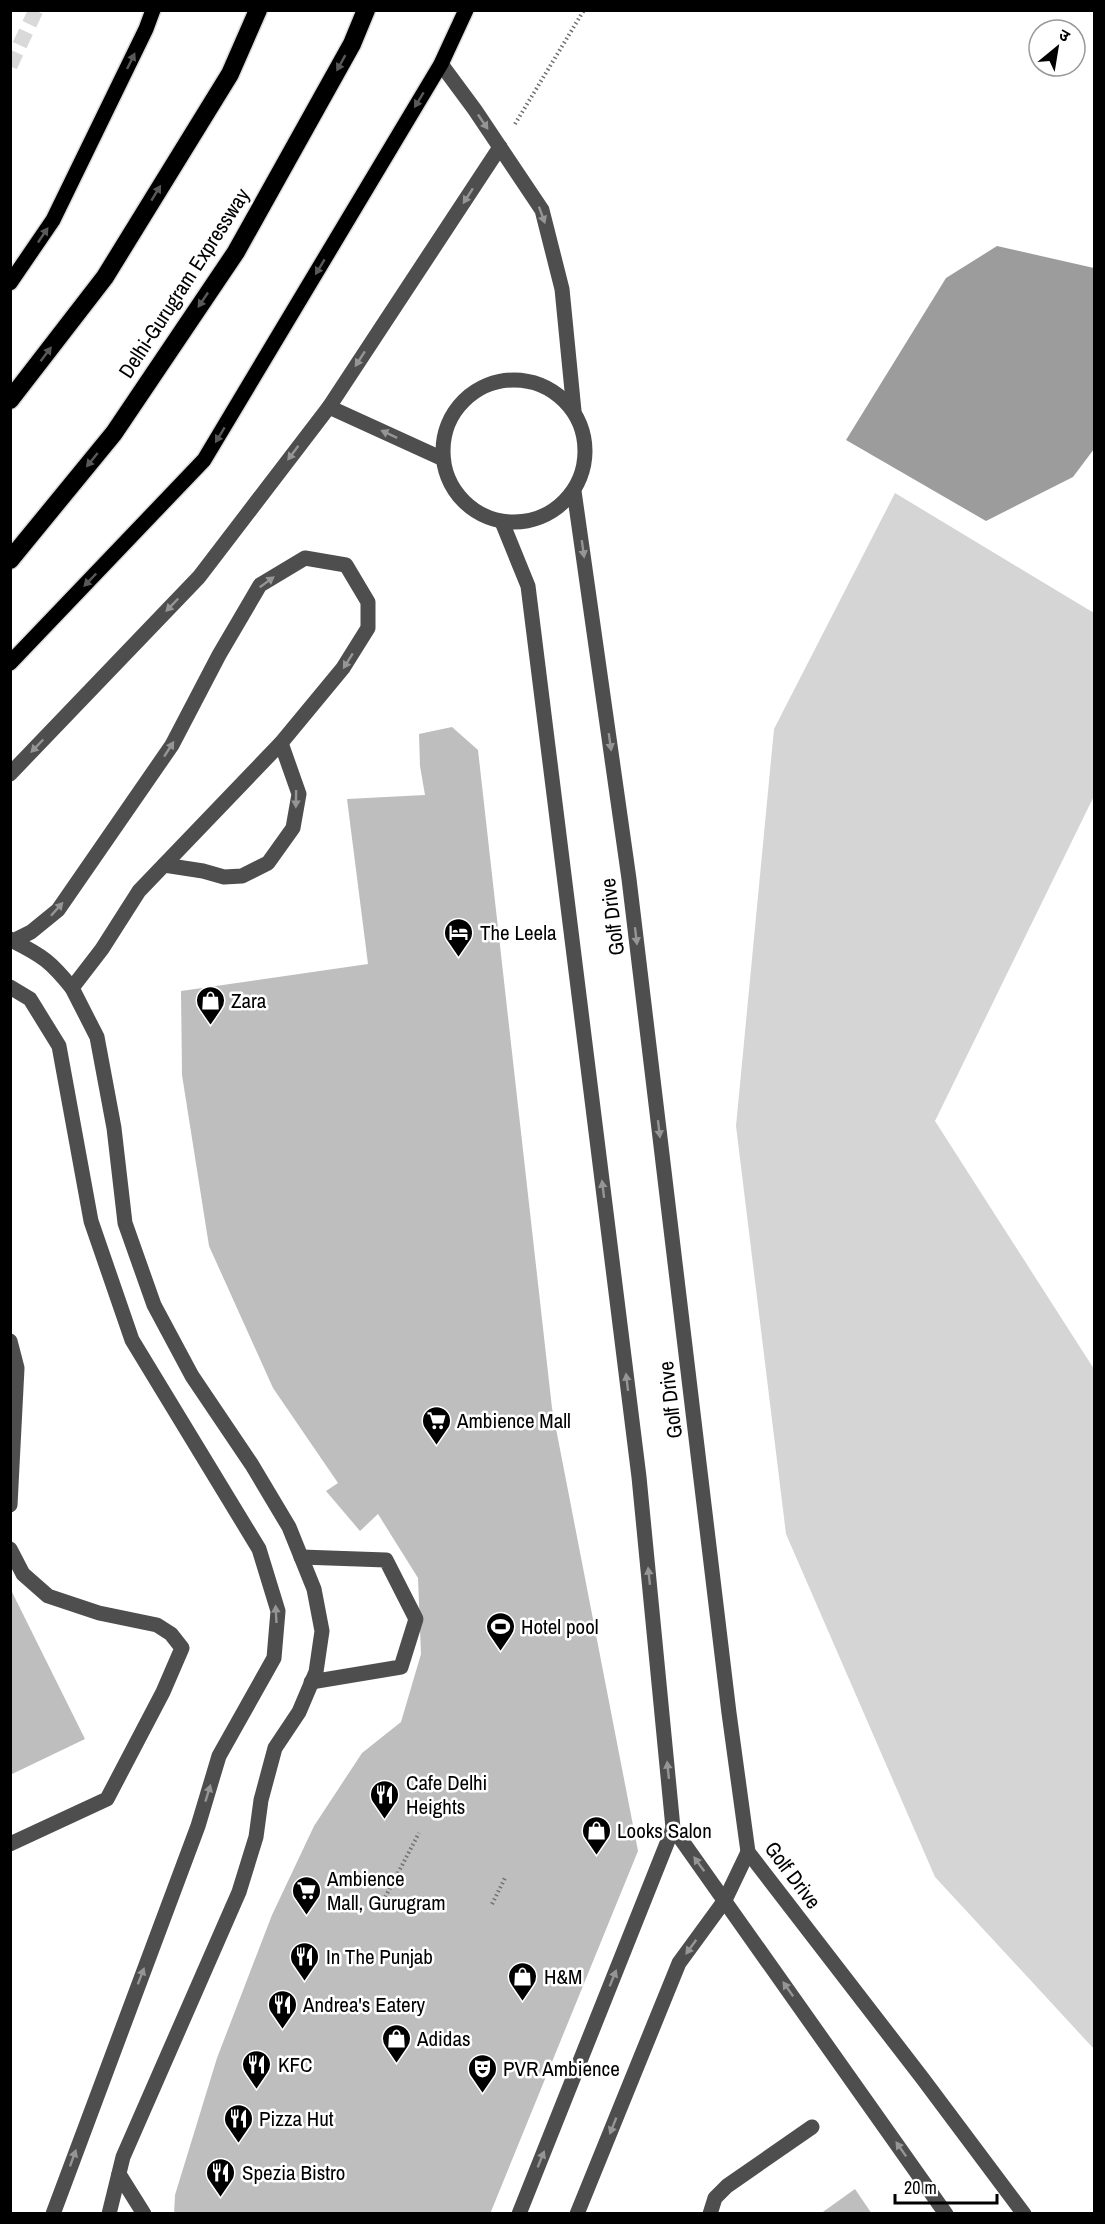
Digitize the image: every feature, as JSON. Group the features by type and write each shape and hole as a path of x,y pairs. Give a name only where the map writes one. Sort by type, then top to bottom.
{"highway":[{"path":"10,400 105,277 230,74 258,10"},
{"name":"Delhi-Gurugram Expressway","path":"10,560 114,433 236,252 352,44 366,10"}],"main road":[{"path":"10,284 53,220 147,29 153,10"},
{"path":"10,663 204,460 441,64 466,10"}],"street":[{"path":"441,64 542,210 562,290 574,411 587,451 574,491 555,511 529,522 502,522 480,514 462,500 449,481 443,459 443,438 451,417 463,400 480,388 500,381 521,379 542,385 560,395 574,411"},
{"path":"10,774 199,576 329,406 500,147"},
{"path":"329,406 443,459"},
{"name":"Golf Drive","path":"574,491 629,879 727,1701 748,1852 1024,2214"},
{"name":"Golf Drive","path":"502,522 528,586 639,1477 674,1828 946,2214"},
{"path":"12,940 31,932 58,910 172,746 219,655 260,585 305,558 346,565 369,602 368,628 343,668 281,743 139,891 102,949 72,988"},
{"path":"164,865 224,877 242,876 268,863 293,828 299,794 281,743"},
{"path":"12,940 51,963 72,988 97,1037 114,1128 125,1223 154,1305 192,1376 252,1465 289,1527 314,1589 322,1631 316,1672 299,1712 275,1748 261,1800 256,1837 239,1892 123,2157 109,2214"},
{"path":"10,987 30,999 59,1046 91,1221 132,1340 260,1549 278,1611 274,1658 219,1756 198,1826 53,2214"},
{"path":"10,1341 16,1368 10,1504"},
{"path":"10,1549 22,1574 48,1596 99,1613 157,1625 171,1634 182,1648 163,1692 107,1799 10,1844"},
{"path":"301,1557 386,1560 416,1619 401,1667 311,1683"},
{"path":"519,2214 674,1828"},
{"path":"577,2214 680,1963 725,1900 748,1852"},
{"path":"710,2214 715,2198 727,2186 812,2127"},
{"path":"119,2174 144,2214"}],"path":[{"path":"500,147 584,10"},
{"path":"380,1909 419,1833"},
{"path":"492,1904 506,1876"}],"shaded area":[{"path":"997,246 1094,268 1094,449 1073,477 986,521 846,440 946,278"},
{"path":"895,493 1094,613 1094,796 935,1121 1094,1369 1094,2049 935,1877 786,1534 736,1126 774,729"}],"building":[{"name":"Ambience Mall","path":"452,727 478,750 552,1408 638,1851 490,2214 174,2214 175,2195 217,2058 272,1915 314,1826 362,1753 401,1722 421,1654 418,1578 378,1514 360,1531 326,1491 338,1483 273,1388 209,1246 182,1075 181,991 368,964 347,799 425,795 420,766 419,734"},
{"path":"10,1588 85,1739 10,1775"},
{"path":"855,2189 872,2214 820,2214"}],"tunnel":[{"path":"10,66 36,10"}],"place":[{"name":"The Leela","path":"459,958"},
{"name":"Zara","path":"210,1026"},
{"name":"Ambience Mall","path":"436,1446"},
{"name":"Hotel pool","path":"500,1652"},
{"name":"Cafe Delhi Heights","path":"385,1820"},
{"name":"Looks Salon","path":"596,1856"},
{"name":"Ambience Mall, Gurugram","path":"306,1916"},
{"name":"In The Punjab","path":"305,1982"},
{"name":"H&M","path":"523,2002"},
{"name":"Andrea's Eatery","path":"282,2030"},
{"name":"Adidas","path":"396,2064"},
{"name":"KFC","path":"257,2090"},
{"name":"PVR Ambience","path":"482,2094"},
{"name":"Pizza Hut","path":"238,2144"},
{"name":"Spezia Bistro","path":"221,2198"}]}
